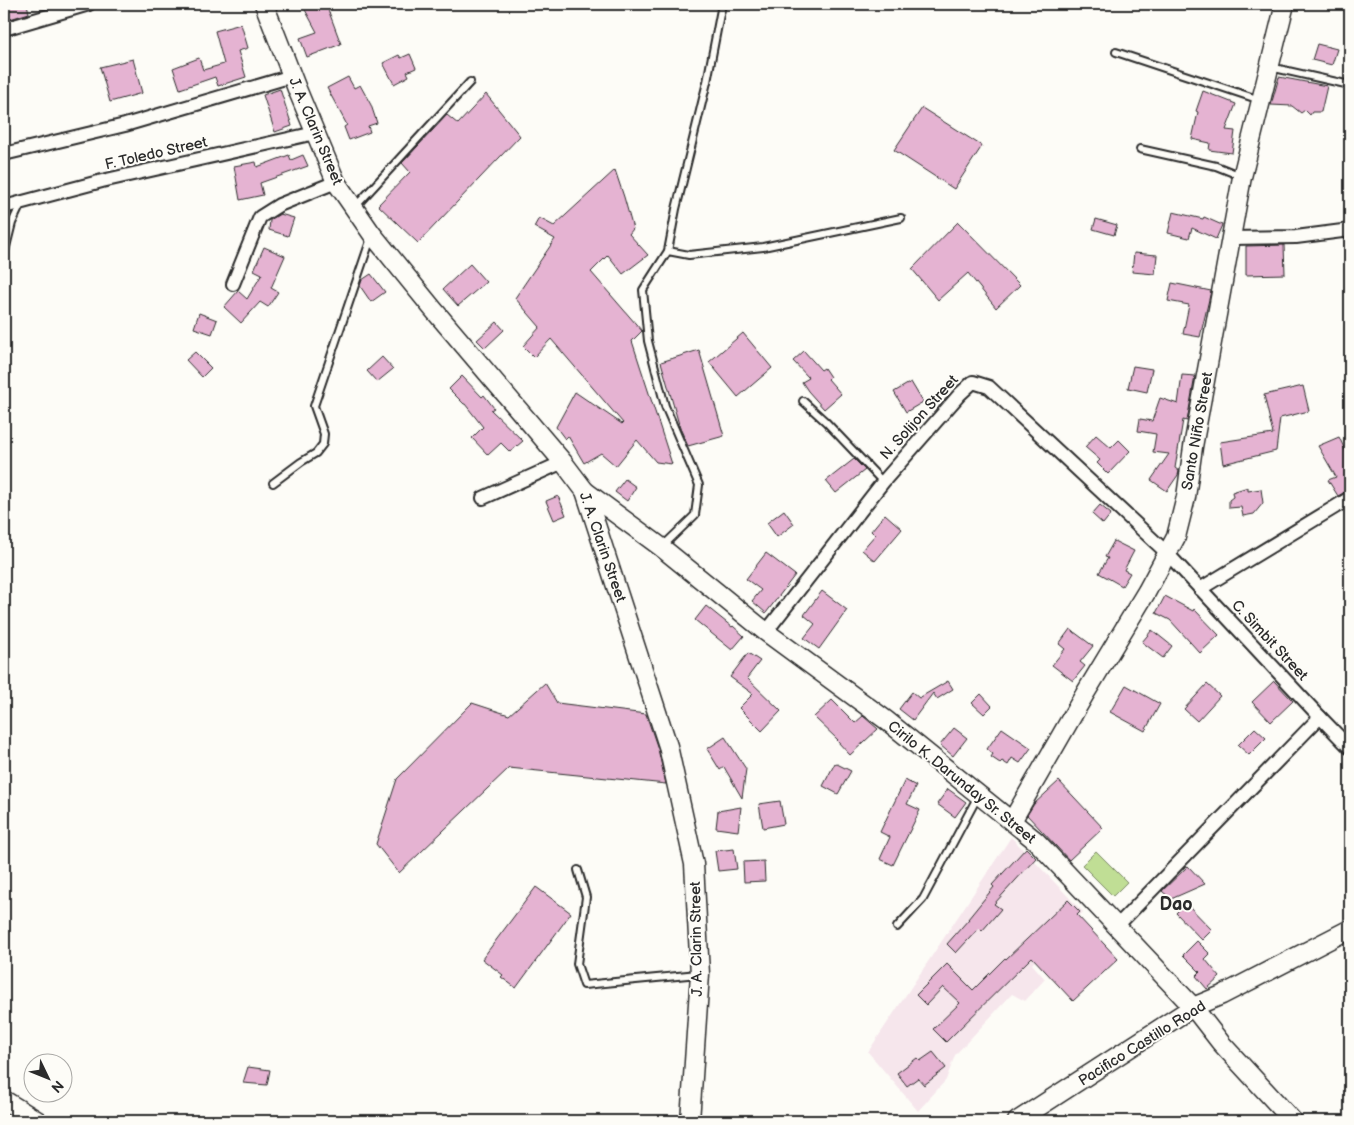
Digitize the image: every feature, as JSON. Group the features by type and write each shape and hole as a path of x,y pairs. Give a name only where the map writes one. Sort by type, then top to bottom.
{"main road":[{"name":"J. A. Clarin Street","path":"264,4 336,182 372,234 563,462 585,491 668,746 694,864 700,974 690,1121"},
{"name":"Santo Niño Street","path":"1012,822 1086,692 1147,591 1176,537 1186,496 1193,447 1242,177 1284,4"},
{"name":"Cirilo K. Darunday Sr. Street","path":"585,491 661,547 766,632 886,720 1036,841 1193,1007 1222,1043 1294,1121"},
{"name":"Pacifico Castillo Road","path":"1017,1121 1193,1007 1222,995 1350,929"},
{"path":"4,1100 38,1121"}],"street":[{"path":"4,29 89,4"},
{"path":"4,154 125,124 292,76"},
{"name":"F. Toledo Street","path":"4,207 102,181 316,134"},
{"path":"233,284 260,217 279,205 336,182"},
{"path":"1231,238 1296,236 1350,230"},
{"name":"N. Solijon Street","path":"766,632 883,482 960,394 973,382 988,387 1167,553"},
{"path":"483,498 563,462"},
{"path":"1200,589 1350,498"},
{"name":"C. Simbit Street","path":"1167,553 1350,748"},
{"path":"1117,926 1320,717"}],"lane":[{"path":"661,547 695,515 699,484 665,406 648,341 643,290 668,251 676,209 707,82 722,4"},
{"path":"1116,52 1261,100"},
{"path":"1269,66 1350,85"},
{"path":"354,208 470,82"},
{"path":"1140,149 1216,166 1242,177"},
{"path":"4,256 12,224 22,202"},
{"path":"668,251 689,255 763,248 901,218"},
{"path":"273,483 316,453 323,444 324,434 314,406 372,234"},
{"path":"802,401 826,422 883,482"},
{"path":"897,926 923,899 979,795"},
{"path":"578,870 586,897 577,964 584,985 700,974"}],"shaded area":[{"path":"1011,837 1083,912 1032,964 1045,979 1025,1001 1012,994 955,1055 946,1080 918,1111 868,1052"}],"green space":[{"path":"1096,851 1127,882 1113,896 1082,865"}],"building":[{"path":"4,4 27,4 29,13 4,21"},
{"path":"302,4 326,4 341,44 307,57 300,38 317,32"},
{"path":"241,24 248,48 238,51 246,77 218,86 215,77 180,89 173,68 199,58 203,70 224,64 215,31"},
{"path":"1317,44 1337,49 1332,65 1312,60"},
{"path":"410,54 416,68 407,72 409,76 394,84 383,63 399,55 401,58"},
{"path":"133,59 142,93 110,102 100,67"},
{"path":"348,77 354,88 360,85 371,105 377,123 368,126 370,132 349,140 344,127 347,125 327,88"},
{"path":"1279,77 1327,86 1321,112 1312,112 1310,115 1305,110 1301,113 1292,106 1271,105"},
{"path":"280,89 292,126 275,132 263,95"},
{"path":"1203,91 1236,104 1226,130 1235,131 1232,153 1209,150 1210,143 1192,139 1198,112 1196,111"},
{"path":"486,94 520,136 418,243 378,205 410,172 402,163 447,115 458,124"},
{"path":"922,108 982,146 954,189 894,150"},
{"path":"289,155 291,160 303,155 308,166 260,183 263,195 240,200 234,166 256,162 257,167"},
{"path":"615,170 633,229 629,234 648,255 623,274 608,255 591,272 642,331 632,341 672,464 656,462 637,440 616,466 601,453 584,463 568,436 565,439 556,427 575,392 623,423 551,339 534,357 523,346 540,327 515,298 555,239 534,227 539,218 554,226"},
{"path":"1173,212 1203,219 1204,217 1222,225 1216,239 1192,228 1189,238 1168,233"},
{"path":"280,214 294,218 288,236 269,230 270,220"},
{"path":"1096,219 1117,225 1114,235 1093,229"},
{"path":"958,222 1020,285 996,308 968,273 938,300 912,269"},
{"path":"1284,245 1285,274 1246,275 1246,246"},
{"path":"264,247 285,256 271,288 278,292 268,307 260,302 241,323 224,307 238,291 247,299 262,274 254,270"},
{"path":"1134,253 1157,255 1155,274 1132,272"},
{"path":"470,264 486,282 458,306 443,289"},
{"path":"371,274 385,292 371,302 360,286 362,280"},
{"path":"1172,283 1211,291 1200,337 1183,334 1189,305 1168,301"},
{"path":"199,313 217,320 212,334 194,328"},
{"path":"497,322 504,330 485,348 477,340"},
{"path":"743,333 772,368 738,397 709,362"},
{"path":"699,350 724,436 688,446 680,428 661,362"},
{"path":"804,351 821,370 824,368 830,377 828,379 841,394 824,409 802,382 809,378 793,361"},
{"path":"195,352 211,368 202,377 186,360"},
{"path":"382,357 393,369 377,382 367,371"},
{"path":"1133,366 1152,369 1147,392 1128,388"},
{"path":"1182,375 1195,376 1187,421 1183,420 1175,468 1179,471 1167,491 1151,480 1169,454 1153,452 1156,434 1138,431 1140,419 1152,421 1160,398 1178,404"},
{"path":"462,376 482,397 484,395 494,408 491,410 523,441 510,452 501,443 488,455 472,438 483,427 465,404 449,389"},
{"path":"911,382 923,402 906,412 894,392"},
{"path":"1303,386 1309,411 1280,418 1276,451 1223,464 1220,442 1273,434 1264,395"},
{"path":"1096,435 1111,448 1119,440 1130,451 1108,474 1097,463 1100,460 1085,447"},
{"path":"1339,437 1347,454 1350,451 1350,489 1338,496 1328,480 1336,477 1318,446"},
{"path":"854,459 865,470 836,493 826,481"},
{"path":"625,479 636,487 627,501 615,492"},
{"path":"1248,487 1248,491 1261,489 1263,503 1254,514 1243,516 1241,507 1229,508 1229,500 1233,497 1232,492"},
{"path":"558,496 566,515 554,520 546,501"},
{"path":"1100,505 1111,514 1103,524 1092,514"},
{"path":"784,510 794,524 777,537 767,523"},
{"path":"885,514 902,529 875,561 862,550 875,535 871,531"},
{"path":"1114,541 1134,551 1124,570 1130,573 1122,586 1099,573 1108,558 1105,557"},
{"path":"766,553 795,575 766,613 752,601 761,590 746,579"},
{"path":"822,591 847,610 819,649 804,638 815,624 804,615"},
{"path":"1165,596 1193,611 1194,609 1219,635 1200,653 1170,620 1156,613"},
{"path":"706,606 744,636 732,650 695,620"},
{"path":"1070,629 1093,646 1080,662 1085,666 1073,681 1052,665 1065,649 1059,644"},
{"path":"1152,630 1172,646 1163,658 1142,642"},
{"path":"748,653 760,661 747,678 781,711 762,731 739,708 753,694 730,677"},
{"path":"948,681 953,689 937,699 933,693 913,720 899,709 912,692 919,698"},
{"path":"1274,681 1293,701 1271,722 1252,702"},
{"path":"545,683 557,703 646,714 658,749 666,784 509,768 399,873 376,844 397,779 472,703 509,715"},
{"path":"1207,684 1220,696 1197,721 1184,709"},
{"path":"1126,685 1160,704 1145,731 1110,712"},
{"path":"981,694 992,706 984,714 972,703"},
{"path":"832,700 855,723 863,716 878,729 850,755 838,740 814,717"},
{"path":"954,728 967,738 953,756 940,745"},
{"path":"1002,728 1031,748 1020,763 1012,758 1008,765 1002,761 1000,763 991,757 993,754 987,749"},
{"path":"1255,728 1266,738 1249,755 1238,745"},
{"path":"725,737 746,769 742,798 724,767 720,770 707,749"},
{"path":"835,763 851,771 838,794 823,786"},
{"path":"905,780 916,786 907,804 920,810 893,865 880,859 890,837 880,832"},
{"path":"1059,781 1103,828 1069,860 1027,815 1034,804"},
{"path":"948,789 966,802 955,817 937,804"},
{"path":"780,801 784,824 763,828 759,804"},
{"path":"741,807 738,831 716,828 718,811"},
{"path":"1026,848 1036,858 994,904 1001,909 982,931 979,928 956,953 947,944 994,887 992,885"},
{"path":"734,849 737,869 718,871 715,851"},
{"path":"764,861 765,881 744,882 743,862"},
{"path":"1188,866 1205,884 1171,899 1162,891"},
{"path":"536,887 571,913 516,988 482,959"},
{"path":"1068,900 1080,912 1077,915 1118,959 1073,1001 1032,957 946,1042 933,1029 960,1003 943,987 926,1005 916,995 947,964 973,990"},
{"path":"1186,903 1212,930 1202,940 1176,913"},
{"path":"1197,941 1210,954 1205,959 1220,977 1207,989 1196,976 1200,972 1183,955"},
{"path":"933,1052 946,1068 924,1085 918,1078 907,1086 897,1073 917,1058 920,1061"},
{"path":"248,1067 270,1070 267,1085 243,1083"}],"district":[{"name":"Dao","path":"1176,904"}]}
